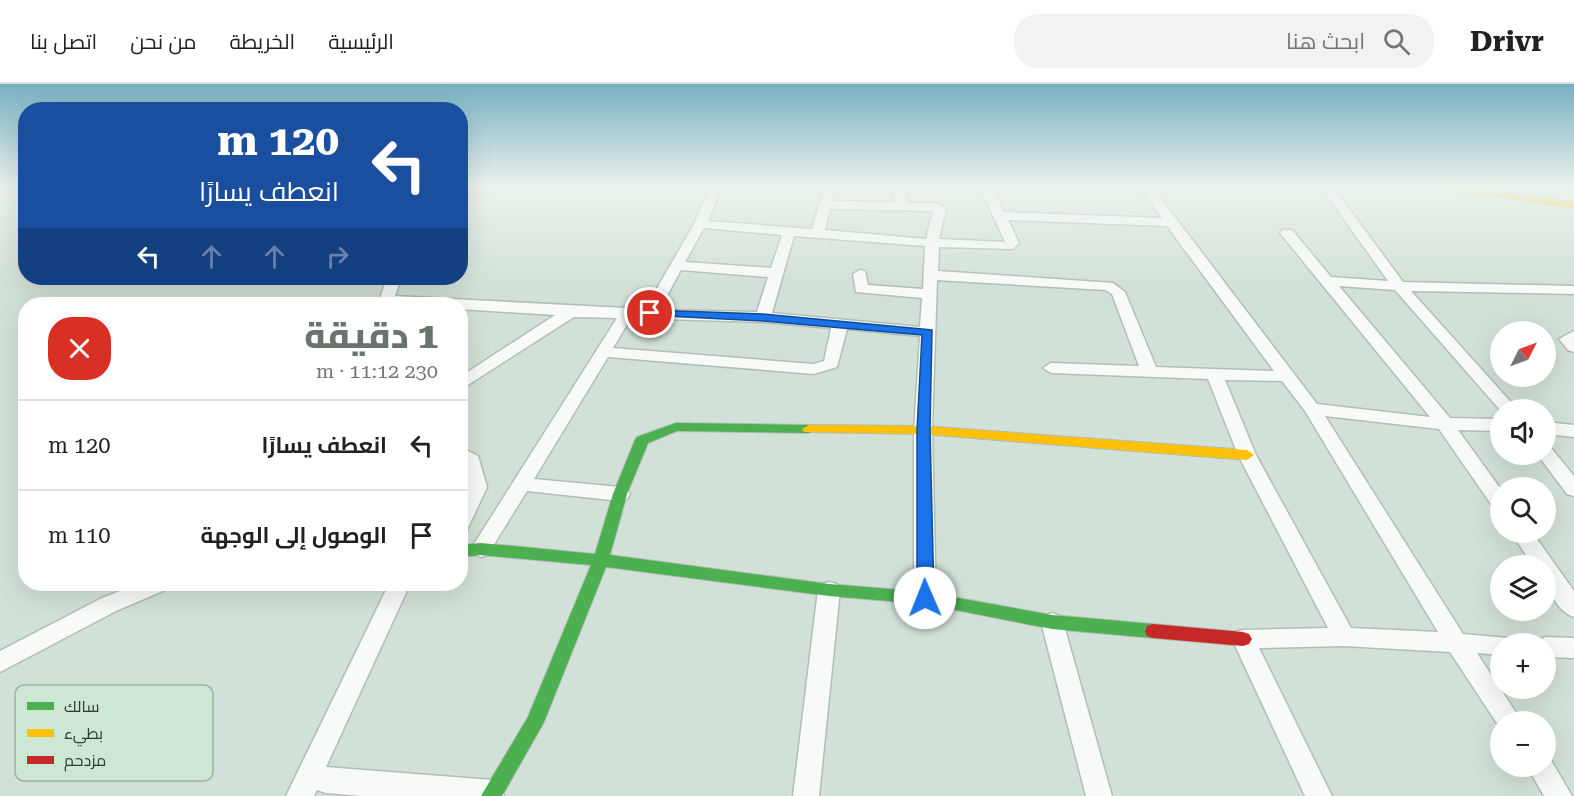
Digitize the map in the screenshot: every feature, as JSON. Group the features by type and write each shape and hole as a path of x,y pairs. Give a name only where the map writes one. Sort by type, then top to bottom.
{"main road":[{"path":"491,795 535,722 601,560 620,494 642,440 676,427 923,430 1247,454"},
{"path":"468,550 601,560 830,590 925,598 1052,622 1243,639"}],"street":[{"path":"650,313 702,220"},
{"path":"817,234 822,220"},
{"path":"925,598 923,430 932,243 937,220"},
{"path":"700,224 932,243 1008,246 1011,243 1001,220"},
{"path":"1119,220 1170,222 1312,409 1457,643 1503,711"},
{"path":"1351,220 1399,286 1500,399"},
{"path":"763,317 789,232"},
{"path":"1287,233 1445,424 1490,488"},
{"path":"676,266 777,273"},
{"path":"860,274 861,289 929,294"},
{"path":"930,274 1108,286 1118,292 1149,371"},
{"path":"1327,281 1399,286 1574,290"},
{"path":"468,305 571,312 763,317 928,332"},
{"path":"468,381 571,312"},
{"path":"481,549 627,313"},
{"path":"603,351 814,369 831,364 840,324"},
{"path":"1574,336 1567,339 1574,347"},
{"path":"1051,368 1215,376 1287,376"},
{"path":"1215,376 1247,454 1344,637"},
{"path":"1312,409 1445,424 1490,425"},
{"path":"1556,429 1574,431"},
{"path":"468,458 471,460 477,487 468,507"},
{"path":"1555,465 1574,489"},
{"path":"521,484 620,494"},
{"path":"1556,582 1574,608"},
{"path":"806,796 830,590"},
{"path":"0,662 138,591"},
{"path":"299,796 313,773 313,764 318,752 396,591"},
{"path":"1052,622 1099,796"},
{"path":"1318,796 1243,639 1344,637 1490,645"},
{"path":"1556,647 1574,648"},
{"path":"313,773 326,781 491,795"},
{"path":"1547,777 1559,796"}],"traffic: fast":[{"path":"491,796 535,722 601,560 620,494 642,440 676,427 809,429"},
{"path":"468,550 481,549 601,560 829,590 925,598 1052,622 1153,631"}],"traffic: slow":[{"path":"809,429 923,430 1247,455"}],"traffic: jam":[{"path":"1153,631 1243,639"}],"route":[{"path":"650,313 763,317 928,332 923,430 925,598"}]}
